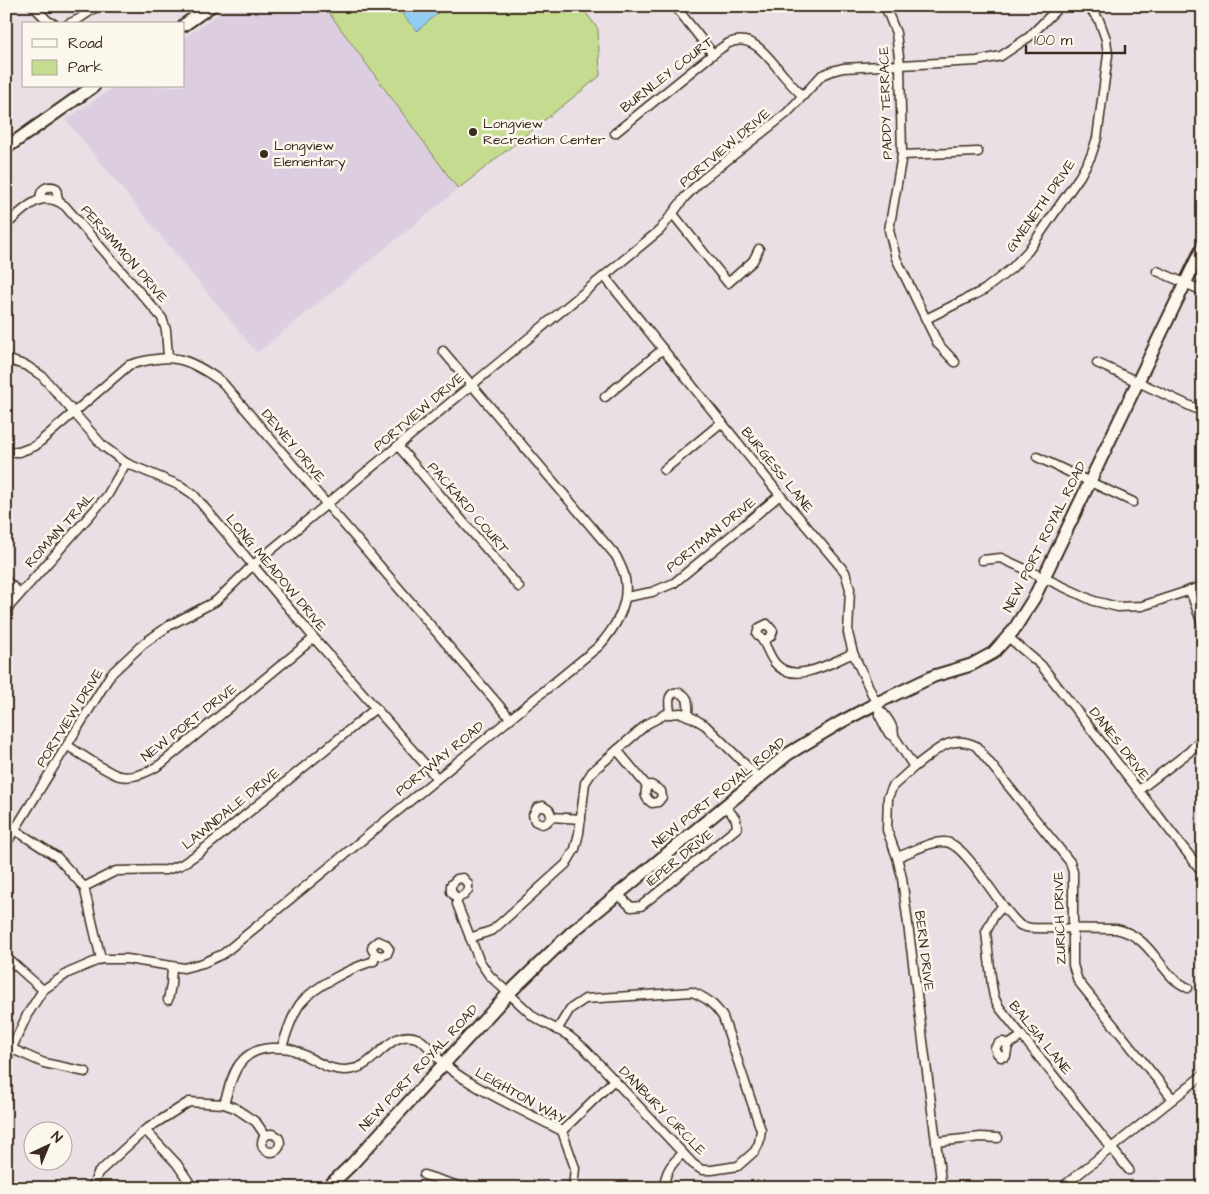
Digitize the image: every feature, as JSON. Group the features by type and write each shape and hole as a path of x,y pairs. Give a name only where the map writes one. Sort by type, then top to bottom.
{"street":[{"path":"33,6 48,22"},
{"path":"72,22 98,6"},
{"path":"185,24 211,6"},
{"path":"675,6 713,54"},
{"name":"PADDY TERRACE","path":"885,6 896,33 900,65 902,155 889,230 896,258 938,344 955,362"},
{"name":"PORTVIEW DRIVE","path":"6,844 111,674 143,644 170,625 216,601 253,565 327,506 471,384 605,277 660,230 684,197 702,180 787,113 822,76 843,68 977,61 1001,56 1029,37 1060,6"},
{"name":"GWENETH DRIVE","path":"926,319 984,290 1012,268 1028,251 1080,176 1091,156 1098,138 1108,55 1106,39 1099,20 1088,6"},
{"name":"BURNLEY COURT","path":"616,132 713,54 730,43 746,41 761,48 790,84 803,96"},
{"path":"6,148 91,88"},
{"path":"902,155 978,152"},
{"name":"PERSIMMON DRIVE","path":"6,225 40,198 44,188 50,186 56,188 58,200 162,318 166,330 168,357"},
{"path":"40,198 58,200"},
{"path":"673,214 728,283 753,261 759,249"},
{"name":"NEW PORT ROYAL ROAD","path":"327,1188 352,1164 508,993 572,932 788,754 841,722 878,706 934,676 971,665 993,653 1008,637 1034,598 1203,246"},
{"path":"1157,271 1203,291"},
{"name":"BURGESS LANE","path":"605,277 780,495 845,572 850,589 848,633 854,652 878,706"},
{"path":"606,398 663,349"},
{"name":"PORTWAY ROAD","path":"6,1061 27,1015 43,990 68,973 101,959 127,959 184,968 202,964 223,954 599,646 611,633 621,614 626,596 624,575 616,556 443,350"},
{"name":"DEWEY DRIVE","path":"6,452 19,452 35,446 129,365 148,359 168,357 187,361 202,368 222,382 510,718"},
{"path":"6,359 26,366 42,376 74,412"},
{"path":"1097,363 1203,412"},
{"name":"LONG MEADOW DRIVE","path":"74,412 103,446 126,463 181,486 194,495 314,638 437,778"},
{"path":"664,470 722,422"},
{"name":"PACKARD COURT","path":"398,446 519,588"},
{"path":"1037,457 1133,502"},
{"name":"ROMAIN TRAIL","path":"6,610 107,496 126,463"},
{"name":"PORTMAN DRIVE","path":"626,596 652,592 674,583 780,495"},
{"path":"982,560 1001,558 1094,601 1118,606 1142,606 1203,586"},
{"path":"6,581 20,593"},
{"path":"1190,590 1203,627"},
{"name":"DANES DRIVE","path":"1008,637 1041,665 1202,872"},
{"name":"NEW PORT DRIVE","path":"68,746 118,776 136,776 148,773 314,638"},
{"path":"764,641 776,664 790,673 811,672 854,652"},
{"path":"670,714 670,698 672,694 677,692 683,694 688,700 688,716"},
{"path":"878,706 884,713 894,731 894,736 914,767"},
{"name":"LAWNDALE DRIVE","path":"84,887 116,871 166,870 181,865 207,847 376,708"},
{"path":"470,938 493,930 566,864 575,850 585,783 592,772 647,724 666,714 681,713 688,716 705,725 759,778"},
{"path":"1139,790 1188,752 1203,737"},
{"name":"ZURICH DRIVE","path":"914,767 944,745 956,741 967,741 984,752 1070,862 1073,872 1073,965 1078,981 1173,1098"},
{"path":"617,750 647,786"},
{"name":"BERN DRIVE","path":"914,767 893,786 888,797 887,830 902,878 942,1188"},
{"name":"IEPER DRIVE","path":"618,894 631,907 641,906 722,840 736,828 736,819 725,806"},
{"path":"552,817 581,819"},
{"path":"16,830 57,857 84,887 101,959"},
{"path":"897,857 936,842 947,842 954,845 972,864 1003,906 1021,926 1073,930 1116,929 1129,931 1145,945 1173,979 1188,988"},
{"name":"DANBURY CIRCLE","path":"457,898 456,904 479,960 489,975 534,1017 557,1030 569,1036 586,1049 682,1154 702,1170 712,1170 738,1166 756,1152 761,1130 723,1016 714,1004 704,997 692,992 585,999 570,1009 557,1030"},
{"name":"BALSIA LANE","path":"1003,906 994,916 986,932 994,997 999,1007 1130,1170"},
{"path":"224,1104 239,1063 249,1054 262,1048 282,1047 290,1021 301,1003 316,990 342,974 374,961 375,954"},
{"path":"6,958 43,990"},
{"path":"168,1000 172,967"},
{"name":"LEIGHTON WAY","path":"282,1047 293,1050 326,1067 338,1070 355,1069 365,1064 396,1039 410,1036 420,1040 444,1064 471,1084 562,1131 576,1168 573,1188"},
{"path":"1008,1046 1022,1036"},
{"path":"12,1049 44,1063 86,1072"},
{"path":"1061,1188 1203,1075"},
{"path":"562,1131 614,1080"},
{"path":"92,1188 98,1173 145,1130 189,1102 224,1104 235,1108 256,1122 264,1135"},
{"path":"145,1130 177,1164 193,1188"},
{"path":"936,1142 981,1137 998,1138"},
{"path":"664,1188 667,1170 682,1154"},
{"path":"424,1175 465,1188"}],"shaded area":[{"name":"Longview Elementary","path":"230,6 324,6 458,189 257,353 66,120 112,88 185,88 185,37"}],"green space":[{"name":"Longview Recreation Center","path":"324,6 581,6 598,29 600,76 458,189"}],"water":[{"path":"411,6 432,6 438,13 417,31 402,14"}],"place":[{"name":"Longview Recreation Center","path":"473,132"},
{"name":"Longview Elementary","path":"264,154"}]}
